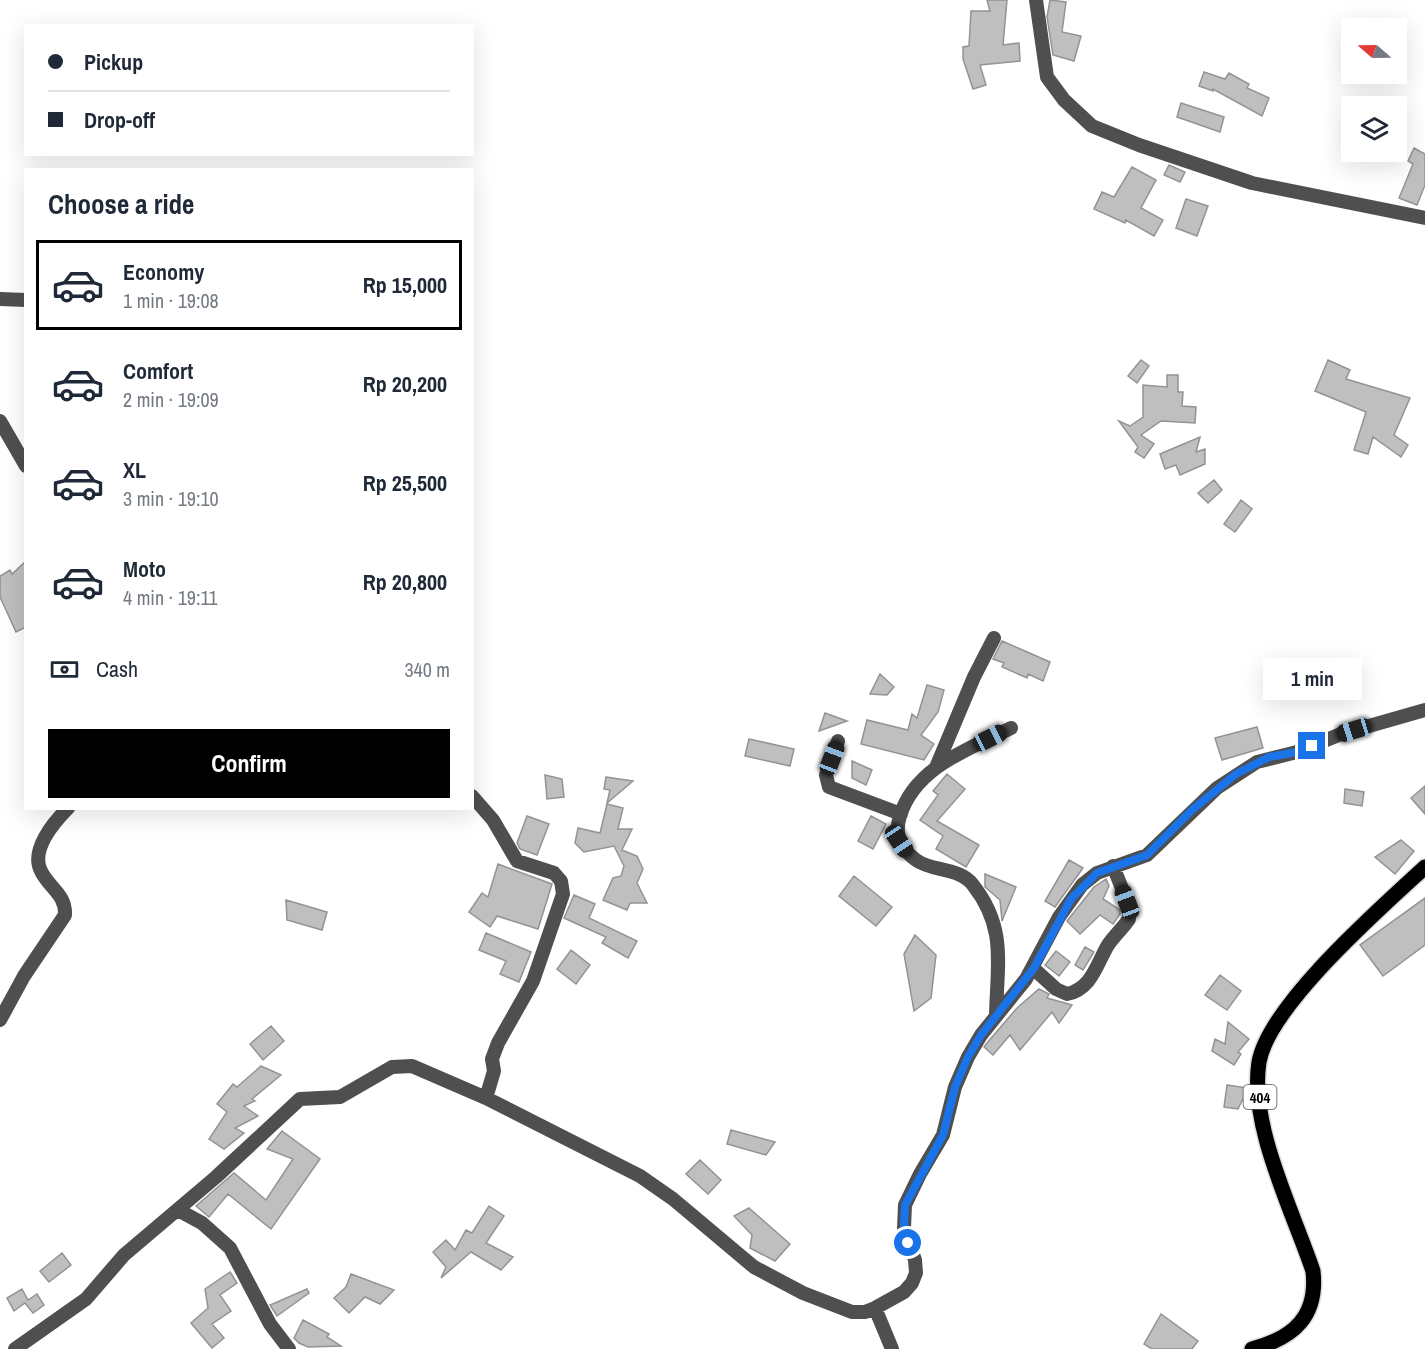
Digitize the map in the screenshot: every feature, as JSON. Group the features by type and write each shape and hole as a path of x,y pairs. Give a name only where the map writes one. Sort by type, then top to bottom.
{"main road":[{"name":"404","path":"1252,1349 1298,1327 1311,1308 1315,1288 1313,1271 1266,1136 1260,1097 1259,1064 1263,1050 1274,1027 1331,957 1425,867"}],"street":[{"path":"1036,0 1047,77 1064,100 1092,126 1139,145 1252,183 1425,218"},
{"path":"0,299 24,300"},
{"path":"0,421 24,463"},
{"path":"936,767 974,677 994,638"},
{"path":"15,1349 86,1299 124,1255 178,1210 300,1099 340,1097 392,1066 400,1065 412,1066 486,1098 647,1181 673,1199 745,1261 773,1278 852,1312 865,1312 875,1308 904,1292 912,1283 916,1273 915,1260 904,1228 905,1205 943,1135 955,1087 968,1057 996,1016 1034,968 1071,899 1097,873 1147,855 1217,788 1257,762 1297,752 1341,734 1425,710"},
{"path":"996,1016 999,938 992,916 967,878 918,861 899,841 897,830 901,814 912,790 936,767 1011,728"},
{"path":"838,741 826,775 829,787 901,814"},
{"path":"475,799 493,820 517,861 554,873 561,881 563,894 533,981 498,1042 486,1098"},
{"path":"0,1020 24,976 65,915 66,905 40,870 38,858 41,846 66,810"},
{"path":"1034,968 1056,988 1067,994 1076,991 1094,975 1108,946 1129,919 1129,906 1113,866"},
{"path":"178,1210 202,1223 230,1248 270,1324 289,1349"},
{"path":"875,1308 892,1349"}],"building":[{"path":"987,0 1007,0 1003,45 1019,43 1020,61 980,65 986,85 973,89 963,59 963,47 969,46 971,11 990,11"},
{"path":"1050,0 1066,2 1062,32 1081,36 1074,61 1053,55 1047,17"},
{"path":"1204,72 1225,79 1229,73 1249,84 1247,88 1269,98 1262,116 1213,89 1213,91 1199,86"},
{"path":"1181,103 1224,117 1220,132 1177,117"},
{"path":"1414,148 1425,154 1425,185 1417,205 1399,198 1413,164 1408,161"},
{"path":"1169,165 1185,172 1180,182 1164,175"},
{"path":"1132,167 1156,180 1141,208 1163,220 1154,236 1126,220 1125,223 1094,209 1102,192 1114,197"},
{"path":"1186,199 1208,206 1197,236 1176,228"},
{"path":"1141,360 1149,366 1137,383 1128,376"},
{"path":"1328,360 1350,370 1346,379 1410,398 1394,435 1408,445 1401,457 1373,437 1368,454 1354,450 1366,412 1315,391"},
{"path":"1167,375 1178,375 1178,392 1183,392 1182,406 1196,407 1195,423 1161,421 1141,435 1154,444 1144,458 1135,452 1138,447 1119,421 1130,426 1143,417 1143,385 1167,387"},
{"path":"1200,437 1196,452 1205,449 1205,464 1180,475 1176,465 1165,469 1160,454"},
{"path":"1214,480 1222,490 1208,503 1198,493"},
{"path":"1241,500 1252,509 1235,532 1224,524"},
{"path":"24,563 24,628 16,632 0,597 0,576 10,570 12,574"},
{"path":"1002,641 1050,662 1043,681 1028,674 1027,678 1002,667 1004,663 993,659"},
{"path":"880,674 894,687 887,695 870,694"},
{"path":"927,685 944,690 938,712 921,735 934,744 924,760 861,744 867,720 908,730 912,714 917,718"},
{"path":"825,713 847,721 819,731"},
{"path":"1257,727 1263,748 1222,760 1215,738"},
{"path":"749,739 794,749 790,766 745,756"},
{"path":"852,761 872,770 866,785 852,778"},
{"path":"947,774 965,789 937,821 979,845 966,867 936,849 943,836 920,820 938,795 933,791"},
{"path":"545,775 562,779 564,797 547,799"},
{"path":"606,777 633,781 607,803 610,790 604,789"},
{"path":"1425,786 1425,814 1411,798"},
{"path":"1345,789 1364,792 1362,806 1344,803"},
{"path":"607,804 623,808 618,829 632,829 622,850 637,856 643,869 637,883 647,903 630,903 627,910 603,900 613,878 621,876 624,866 614,846 584,852 575,843 578,828 600,833"},
{"path":"527,816 549,824 537,855 520,849 517,843"},
{"path":"871,816 886,824 873,849 858,841"},
{"path":"1401,840 1414,851 1395,874 1375,857"},
{"path":"1069,860 1083,868 1055,907 1045,901"},
{"path":"498,864 552,884 538,929 497,916 490,927 469,912 482,893 488,897"},
{"path":"985,874 1016,887 1002,921 1000,900 985,887"},
{"path":"854,876 892,907 876,926 839,896"},
{"path":"1106,879 1109,886 1103,899 1120,910 1120,914 1113,924 1100,915 1080,934 1067,921 1094,887"},
{"path":"574,895 595,904 589,918 637,941 628,958 602,943 606,937 564,918"},
{"path":"1425,898 1425,945 1383,976 1360,945"},
{"path":"286,900 327,912 322,930 287,920"},
{"path":"486,933 531,952 519,982 500,974 506,961 479,950"},
{"path":"915,935 936,955 931,998 914,1011 904,954"},
{"path":"1085,947 1094,952 1083,970 1075,965"},
{"path":"571,950 590,965 576,984 557,969"},
{"path":"1056,951 1070,962 1059,976 1045,965"},
{"path":"1220,975 1241,991 1227,1010 1205,995"},
{"path":"1039,989 1049,994 1047,998 1072,1005 1059,1023 1052,1012 1020,1050 1010,1035 993,1055 984,1047 1017,1008"},
{"path":"1228,1022 1249,1039 1238,1052 1241,1054 1234,1065 1212,1051 1215,1039 1225,1044"},
{"path":"271,1026 284,1041 263,1060 250,1044"},
{"path":"261,1066 281,1075 252,1099 255,1101 244,1106 258,1116 235,1128 244,1133 224,1149 209,1139 227,1112 217,1104 233,1084 237,1087"},
{"path":"1227,1085 1248,1088 1238,1109 1224,1107"},
{"path":"731,1130 775,1142 766,1155 727,1144"},
{"path":"282,1131 320,1159 271,1229 228,1194 209,1217 196,1206 234,1173 266,1200 293,1159 267,1149"},
{"path":"700,1160 721,1180 708,1194 686,1174"},
{"path":"489,1206 504,1216 486,1243 513,1257 501,1270 471,1252 441,1278 446,1267 433,1252 446,1240 455,1250 466,1230 472,1233"},
{"path":"749,1208 790,1244 775,1261 750,1248 752,1235 734,1216"},
{"path":"62,1253 71,1265 49,1282 40,1271"},
{"path":"230,1272 237,1283 220,1295 231,1311 212,1324 224,1338 212,1348 191,1323 208,1308 205,1289"},
{"path":"351,1274 394,1290 380,1304 365,1297 349,1313 334,1298 346,1287"},
{"path":"22,1289 28,1300 37,1294 44,1305 33,1313 25,1303 14,1311 7,1298"},
{"path":"307,1289 309,1293 277,1316 270,1305"},
{"path":"1161,1314 1198,1341 1192,1349 1152,1349 1144,1344"},
{"path":"303,1320 329,1334 327,1337 341,1346 308,1347 299,1343 294,1338"}],"route":[{"path":"908,1243 904,1228 905,1205 943,1135 948,1123 955,1087 968,1057 981,1035 1034,968 1052,930 1082,885 1097,873 1116,864 1147,855 1192,810 1236,774 1269,757 1297,752 1312,746"}]}
